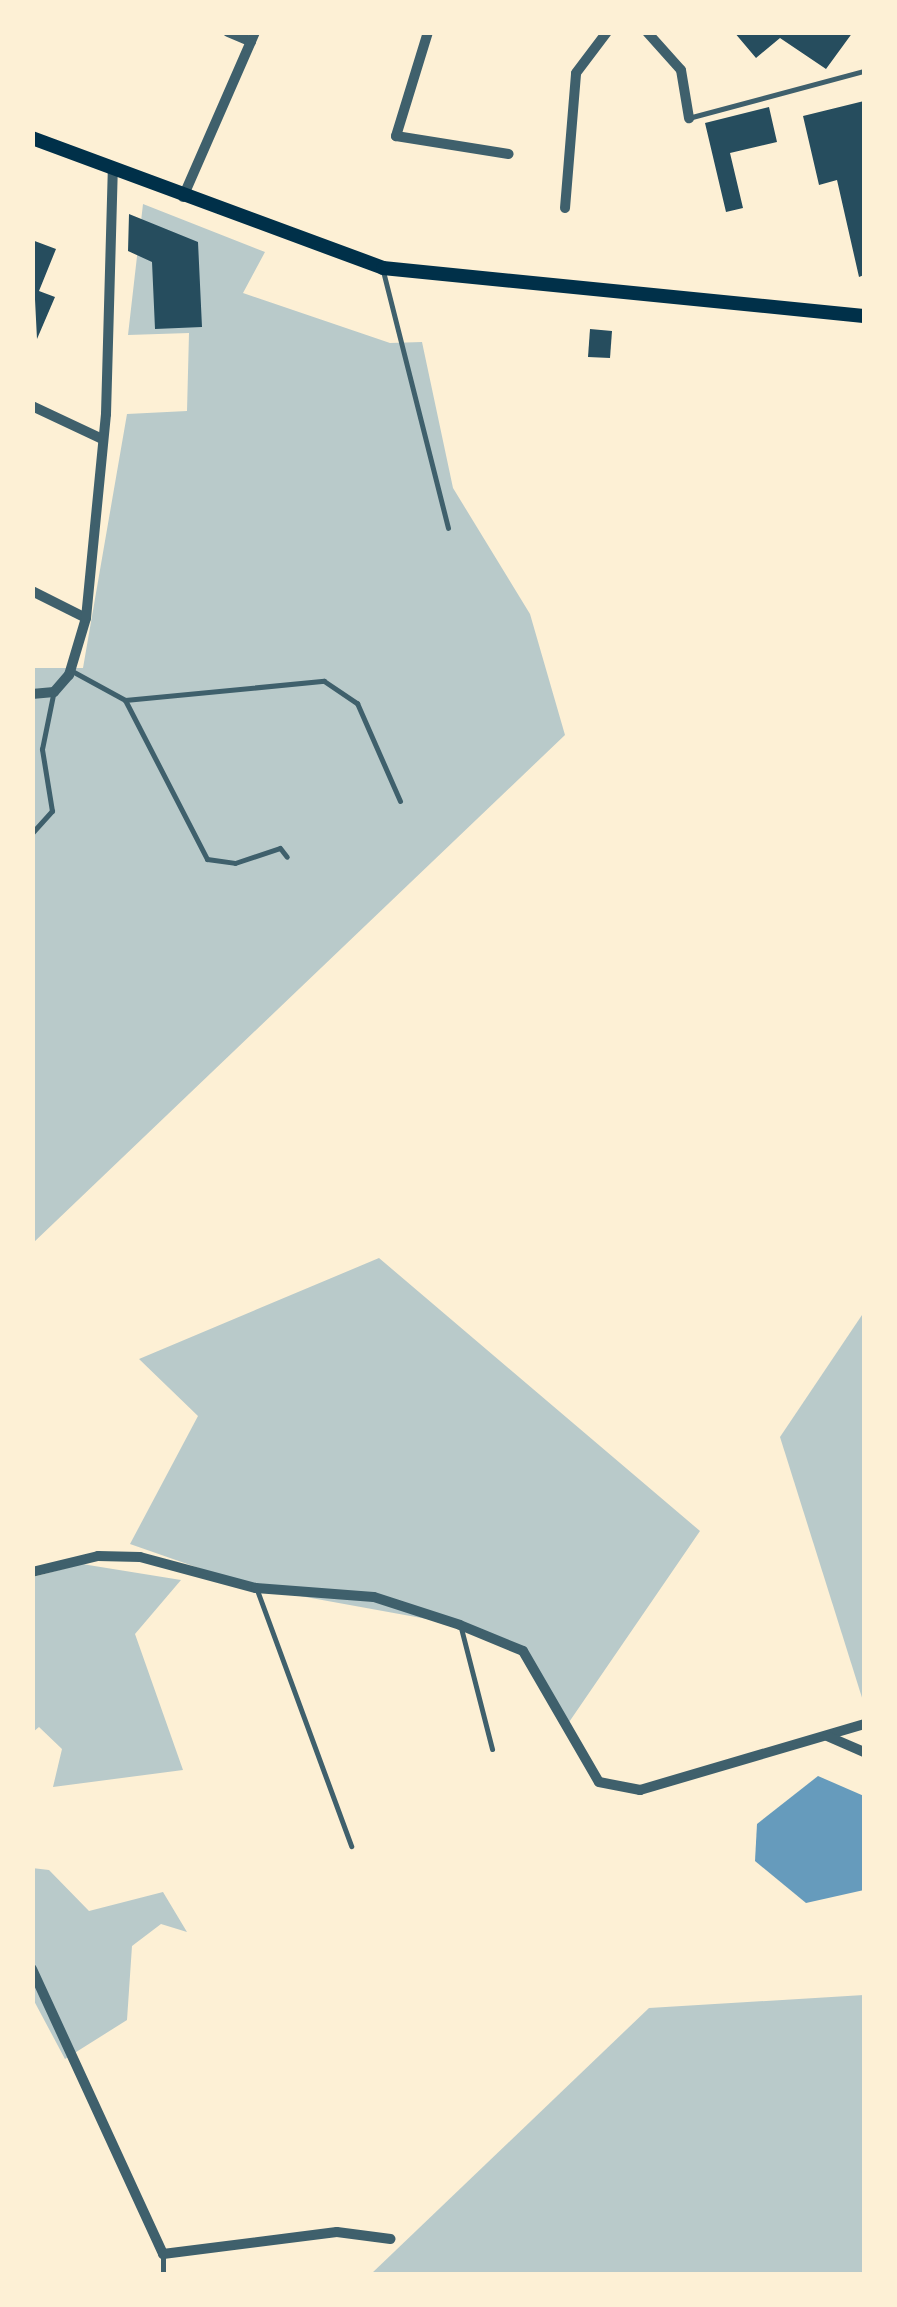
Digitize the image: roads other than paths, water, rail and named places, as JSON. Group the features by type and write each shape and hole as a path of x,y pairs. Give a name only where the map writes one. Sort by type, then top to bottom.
{"main road":[{"path":"32,138 182,199 383,268 864,316"}],"street":[{"path":"182,199 253,37 228,32"},
{"path":"428,32 396,136 509,154"},
{"path":"565,208 576,73 607,32"},
{"path":"648,32 681,70 689,118"},
{"path":"32,694 54,692 71,671 86,618 102,439 113,169"},
{"path":"32,420 35,408 102,439"},
{"path":"32,591 86,618"},
{"path":"32,1572 116,1556 256,1588 374,1597 460,1625 523,1651 598,1782 640,1790 864,1724"},
{"path":"826,1736 864,1752"},
{"path":"32,1969 163,2254 298,2234 390,2239"}],"lane":[{"path":"689,118 864,71"},
{"path":"383,268 448,528"},
{"path":"71,671 125,700 324,681 357,703 400,800"},
{"path":"32,833 52,811 42,749 54,692"},
{"path":"125,700 208,859 235,862 280,848 288,858"},
{"path":"256,1588 351,1846"},
{"path":"460,1625 492,1749"},
{"path":"163,2254 163,2274"}],"water":[{"path":"818,1776 864,1796 864,1890 806,1903 755,1861 757,1824"}]}
